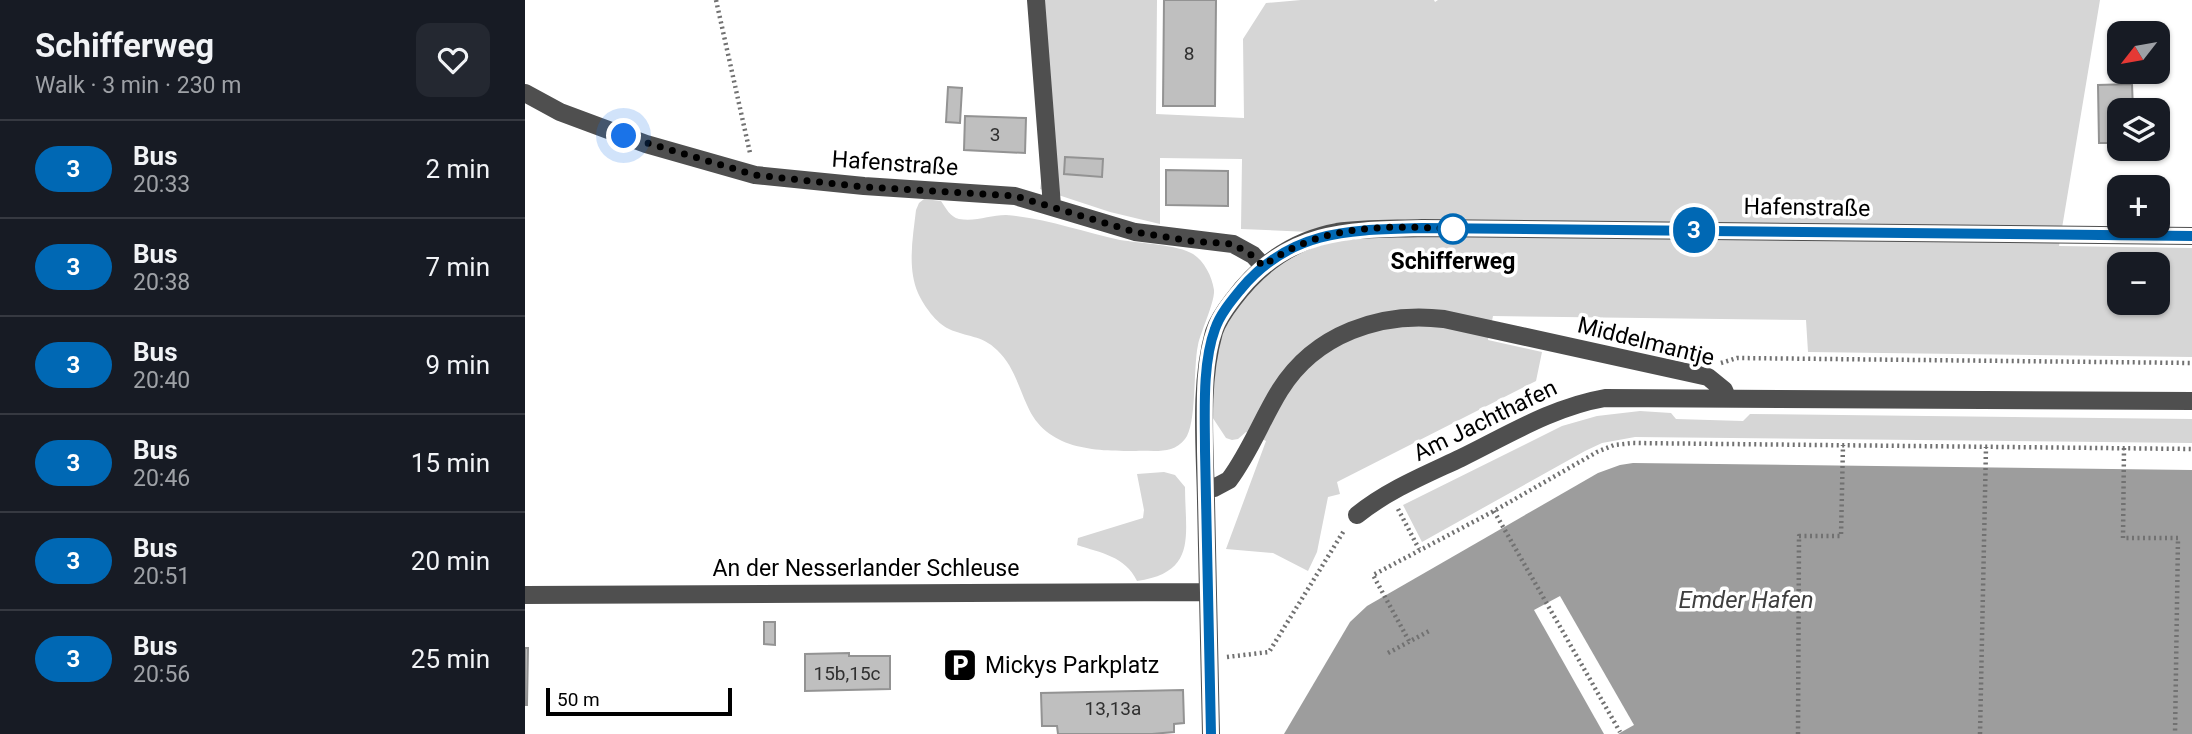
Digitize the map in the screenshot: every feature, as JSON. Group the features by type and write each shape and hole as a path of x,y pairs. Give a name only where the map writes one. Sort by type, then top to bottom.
{"street":[{"path":"1036,0 1052,206"},
{"name":"Hafenstraße","path":"525,93 560,112 646,144 755,175 864,187 1015,196 1135,232 1191,241 1233,244 1253,256 1263,266 1306,241 1337,232 1422,228 2192,236"},
{"path":"1211,734 1206,394 1215,329 1239,292 1263,266"},
{"name":"Middelmantje","path":"1206,490 1229,480 1281,389 1303,363 1345,333 1378,321 1410,317 1444,319 1709,377 1724,390 1727,397 2192,401"},
{"name":"Am Jachthafen","path":"1357,515 1389,493 1576,403 1625,397 1727,397"},
{"name":"An der Nesserlander Schleuse","path":"525,595 1207,592"}],"path":[{"path":"716,0 755,175"},
{"path":"1709,377 1719,364 1737,358 2192,363"},
{"path":"1409,641 1373,575 1614,445 1647,443 2192,449"},
{"path":"1798,734 1799,536 1841,536 1843,445"},
{"path":"1980,734 1986,447"},
{"path":"2124,448 2123,538 2178,538 2175,734"},
{"path":"1495,511 1621,732"},
{"path":"1228,656 1269,652 1339,536 1357,515"},
{"path":"1406,524 1419,549"},
{"path":"1388,653 1431,630"}],"shaded area":[{"path":"1036,0 1157,0 1156,114 1244,118 1243,39 1266,3 1301,0 2100,0 2059,246 2192,248 2192,357 1808,352 1806,320 1493,316 1488,340 1542,352 1536,381 1337,482 1340,494 1328,497 1317,552 1308,571 1273,553 1226,549 1266,441 1246,432 1238,439 1226,438 1205,406 1211,347 1250,278 1333,233 1241,229 1242,159 1160,158 1160,224 1110,212 1040,189 1047,145"},
{"path":"924,199 941,201 951,214 959,219 1006,215 1021,217 1120,240 1178,248 1197,257 1209,274 1214,295 1198,345 1193,409 1185,439 1169,450 1120,451 1073,445 1046,431 1035,420 1003,356 980,339 944,326 931,314 921,298 913,273 912,252 916,210"},
{"path":"1640,411 1671,413 1676,419 1743,421 1750,414 2192,419 2192,443 1635,437 1602,443 1585,451 1422,542 1403,505 1562,426 1597,416"},
{"path":"1164,472 1175,475 1185,487 1184,549 1179,560 1170,569 1157,576 1137,581 1119,561 1077,545 1078,538 1143,518 1137,474"}],"water":[{"name":"Emder Hafen","path":"1633,463 2192,470 2192,734 1284,734 1350,622 1367,606 1598,473"}],"pier":[{"path":"1560,596 1634,725 1618,734 1604,734 1534,610"}],"building":[{"path":"1164,0 1216,0 1215,106 1163,106"},
{"path":"2132,84 2133,98 2107,98 2107,143 2099,143 2098,85"},
{"path":"948,87 962,88 960,123 946,122"},
{"path":"965,116 1026,118 1025,153 964,150"},
{"path":"1065,157 1103,159 1102,177 1064,174"},
{"path":"1166,170 1228,171 1228,206 1166,205"},
{"path":"764,622 775,622 775,645 764,644"},
{"path":"525,648 528,648 527,705 525,705"},
{"path":"849,653 849,656 890,656 890,689 805,691 805,654"},
{"path":"1183,690 1184,723 1174,724 1174,732 1058,734 1057,726 1042,726 1041,693"}],"bus line":[{"name":"3","path":"1211,734 1205,406 1211,347 1221,316 1250,278 1291,248 1337,232 1422,228 2192,236"}],"place":[{"name":"Schifferweg","path":"1453,229"},
{"name":"Mickys Parkplatz","path":"960,665"}],"route":[{"path":"624,136 755,175 864,187 1015,196 1135,232 1191,241 1233,244 1253,256 1263,266 1306,241 1337,232 1453,229"}]}
